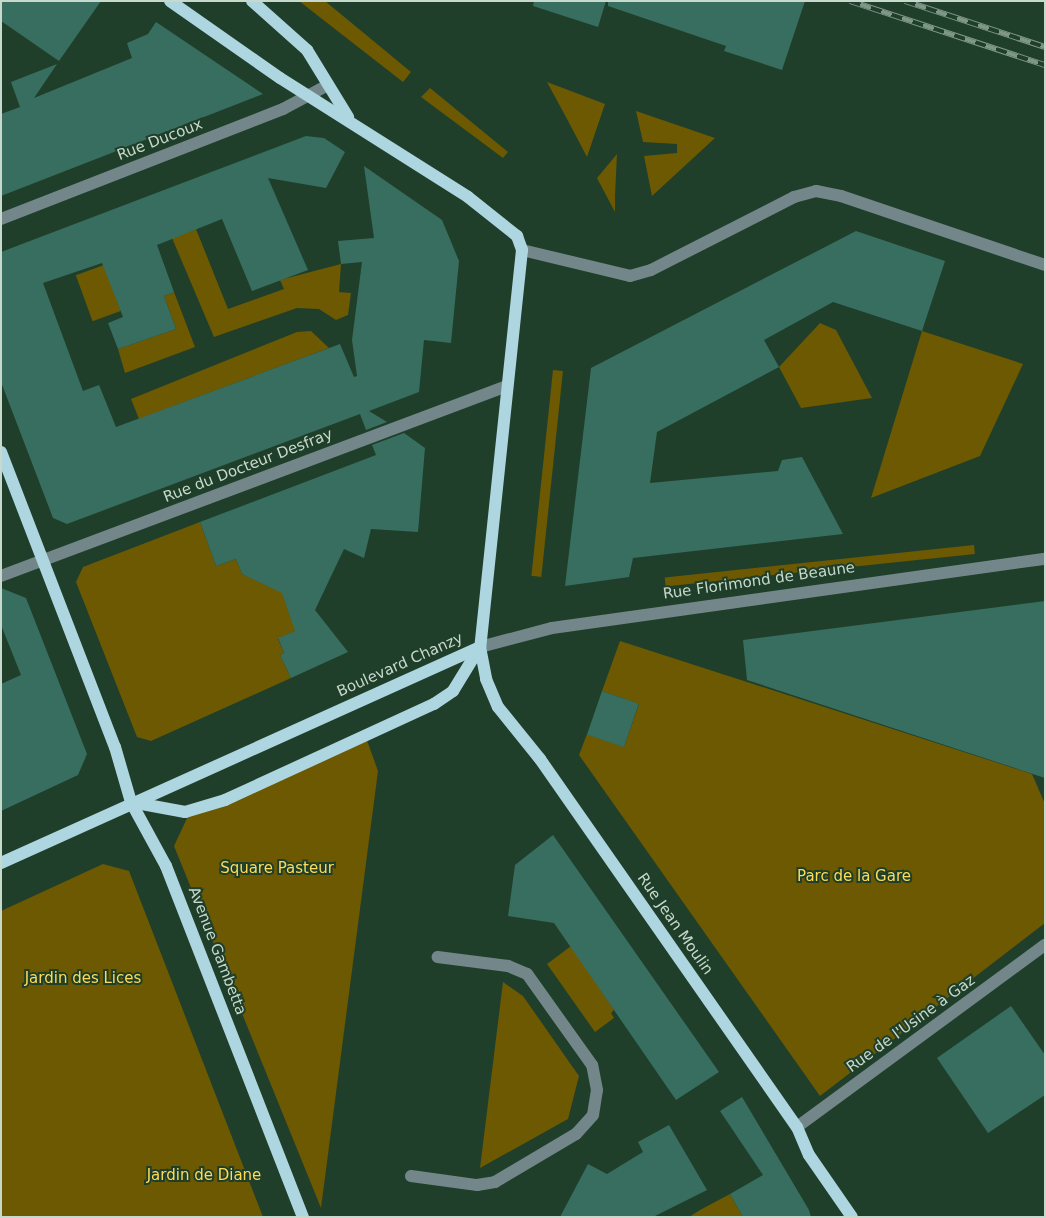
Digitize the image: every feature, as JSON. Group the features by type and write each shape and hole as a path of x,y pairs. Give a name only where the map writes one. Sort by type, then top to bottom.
{"main road":[{"path":"170,1 509,226 522,250 480,647"},
{"path":"252,1 308,50 349,119"},
{"name":"Avenue Gambetta","path":"1,452 96,700 131,802 166,866 303,1217"},
{"name":"Boulevard Chanzy","path":"1,863 131,802 480,647"},
{"name":"Boulevard Chanzy","path":"131,802 185,812 225,800 434,704 453,691 480,647"},
{"name":"Rue Jean Moulin","path":"480,647 486,679 498,707 540,759 797,1127 808,1155 852,1217"}],"street":[{"name":"Rue Ducoux","path":"1,219 283,109 328,84"},
{"path":"522,250 630,276 651,270 794,196 816,191 885,210 1045,265"},
{"name":"Rue du Docteur Desfray","path":"1,576 507,386"},
{"name":"Rue Florimond de Beaune","path":"480,647 552,628 609,619 1045,559"},
{"name":"Rue de l'Usine à Gaz","path":"797,1127 1045,945"},
{"path":"411,1176 477,1185 495,1182 576,1134 593,1115 597,1090 592,1065 527,974 508,966 438,957"}],"green space":[{"path":"299,1 325,1 411,72 403,82"},
{"path":"547,82 605,104 587,157 567,119"},
{"path":"430,88 508,152 503,158 421,97"},
{"path":"636,111 715,138 652,196 644,156 677,153 677,144 643,142"},
{"path":"617,154 615,196 615,212 597,178"},
{"path":"196,229 228,309 284,289 280,280 341,264 339,292 351,293 348,315 336,320 319,309 297,308 214,337 172,238"},
{"path":"104,265 121,311 93,321 76,275"},
{"path":"174,292 195,347 125,373 118,349 176,329 164,296"},
{"path":"820,323 836,330 872,398 801,408 779,367"},
{"path":"311,331 329,348 139,419 131,399 297,332"},
{"path":"922,331 1023,364 980,456 871,498"},
{"path":"553,370 563,371 541,577 531,576"},
{"path":"200,522 216,566 236,559 242,574 284,593 314,622 278,639 284,653 280,655 291,678 151,741 137,737 76,582 83,567"},
{"path":"974,545 975,554 666,586 665,578"},
{"name":"Parc de la Gare","path":"620,641 1032,774 1045,804 1045,923 820,1096 579,755 587,734 624,747 639,704 602,691"},
{"name":"Square Pasteur","path":"364,732 378,771 321,1208 174,846 189,814"},
{"name":"Jardin des Lices","path":"103,864 129,871 263,1217 1,1217 1,911"},
{"path":"571,946 614,1010 611,1013 614,1018 595,1032 547,964"},
{"path":"503,982 523,996 579,1076 568,1119 480,1168"},
{"path":"730,1194 743,1217 689,1217 700,1210"}],"building":[{"path":"1,1 101,1 59,61 1,21"},
{"path":"534,1 606,1 598,27 533,6"},
{"path":"608,1 805,1 782,70 724,51 726,46 608,6"},
{"path":"156,22 263,94 1,196 1,114 20,107 11,82 57,64 34,98 132,58 127,43 148,34"},
{"path":"306,136 324,138 345,152 326,188 268,178 308,270 252,291 222,219 157,245 174,292 164,296 176,329 118,349 108,323 123,317 102,263 43,283 83,391 99,385 116,427 340,344 354,377 357,376 352,340 362,262 341,264 338,241 374,238 364,166 442,220 459,261 451,343 424,340 419,392 369,411 387,422 366,430 360,414 67,524 53,518 1,382 1,252"},
{"path":"856,231 945,261 922,331 833,302 764,340 779,367 657,432 650,483 778,471 782,460 802,457 843,534 633,558 629,577 565,586 591,368"},
{"path":"404,433 425,448 418,532 371,529 364,558 344,549 315,610 348,652 291,678 280,655 284,653 278,638 295,631 282,593 242,574 236,559 216,566 200,522 376,455 372,445"},
{"path":"1,588 26,598 87,754 78,775 1,811 1,684 21,675 1,625"},
{"path":"1045,601 1045,778 747,680 743,640"},
{"path":"602,691 639,704 624,747 587,734"},
{"path":"553,835 719,1072 676,1100 554,923 508,916 515,865"},
{"path":"1011,1006 1045,1055 1045,1095 988,1133 937,1058"},
{"path":"742,1097 809,1210 811,1217 743,1217 730,1194 763,1175 720,1111"},
{"path":"669,1125 707,1190 653,1217 560,1217 588,1164 607,1174 643,1152 638,1142"}],"railway":[{"path":"850,1 1045,65"},
{"path":"905,1 1045,47"}],"park label":[{"name":"Jardin de Diane","path":"204,1176"}]}
